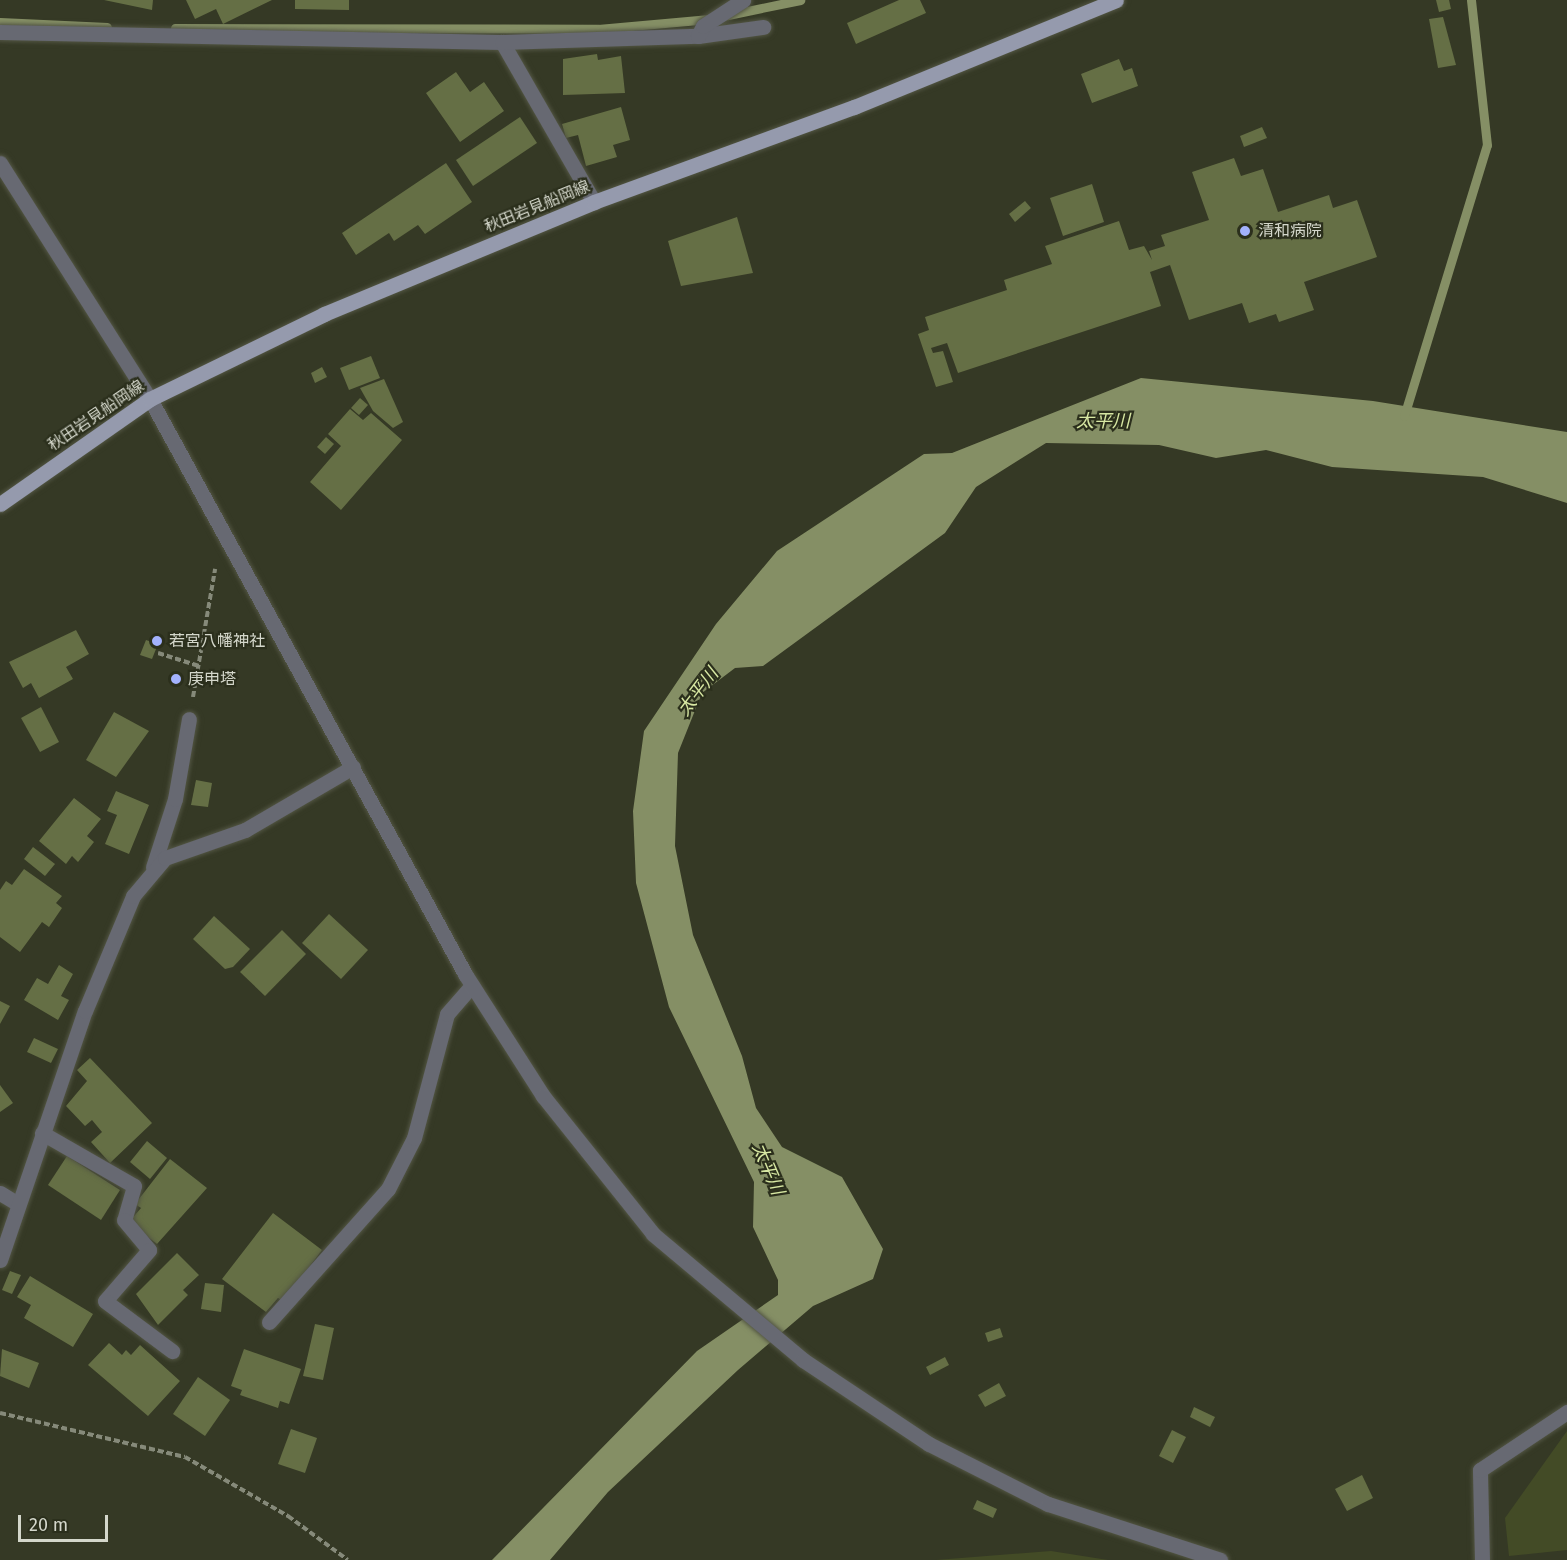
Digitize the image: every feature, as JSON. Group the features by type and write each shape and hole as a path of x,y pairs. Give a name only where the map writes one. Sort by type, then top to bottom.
{"main road":[{"name":"秋田岩見船岡線","path":"0,504 150,399 324,314 594,202 854,107 1116,0"}],"street":[{"path":"698,36 703,27 743,0"},
{"path":"0,32 502,42 698,36 763,27"},
{"path":"502,42 594,202"},
{"path":"0,164 150,399 472,985 543,1096 653,1234 803,1360 929,1444 1048,1504 1220,1560"},
{"path":"150,876 175,799 189,718"},
{"path":"0,1260 42,1133 133,896 165,858 244,830 353,767"},
{"path":"269,1322 388,1189 414,1138 447,1014 472,985"},
{"path":"42,1133 134,1186 124,1221 149,1250 105,1300 172,1351"},
{"path":"0,1193 18,1204"},
{"path":"1482,1560 1480,1470 1567,1412"}],"path":[{"path":"189,718 213,582"},
{"path":"158,653 199,666"},
{"path":"0,1413 185,1457 288,1516 348,1560"}],"shaded area":[{"path":"1567,1431 1567,1550 1509,1556 1505,1518"},
{"path":"1051,1551 1108,1560 936,1560"}],"water":[{"name":"太平川","path":"1141,378 1373,401 1567,432 1567,503 1483,477 1332,467 1266,450 1216,458 1159,445 1046,443 976,487 945,533 763,666 735,668 702,693 678,753 675,846 693,935 742,1056 756,1108 782,1147 842,1177 883,1249 873,1279 813,1306 738,1370 608,1492 550,1560 492,1560 697,1351 778,1295 778,1280 753,1227 754,1182 669,1007 636,883 633,811 644,731 716,624 777,551 924,454 952,453"}],"building":[{"path":"104,0 153,0 152,10"},
{"path":"186,0 272,0 223,24 216,9 195,19"},
{"path":"295,0 349,0 349,10 295,9"},
{"path":"899,0 920,0 926,13 856,44 847,23"},
{"path":"1436,0 1449,0 1451,9 1439,12"},
{"path":"1443,17 1456,65 1438,68 1429,19"},
{"path":"597,54 598,60 621,56 625,93 563,95 563,59"},
{"path":"1119,59 1124,71 1132,68 1138,86 1092,103 1081,74"},
{"path":"456,72 470,92 484,82 504,111 460,142 426,93"},
{"path":"621,107 630,140 613,145 617,157 586,166 578,135 566,138 562,124"},
{"path":"520,117 537,143 473,186 456,160"},
{"path":"1262,127 1267,138 1244,147 1240,136"},
{"path":"1234,158 1241,176 1263,169 1278,212 1329,195 1333,208 1357,200 1377,257 1304,282 1314,310 1279,322 1276,314 1249,323 1242,303 1189,320 1170,265 1150,272 1161,306 958,373 947,343 931,348 933,353 943,351 953,382 936,387 918,334 929,330 925,317 1007,290 1004,280 1052,264 1045,246 1119,221 1129,250 1144,246 1152,260 1149,251 1165,246 1161,235 1209,220 1192,172"},
{"path":"446,163 472,202 425,234 418,225 394,241 389,233 356,255 342,233"},
{"path":"1092,184 1104,222 1063,236 1050,198"},
{"path":"1025,201 1031,208 1015,222 1009,214"},
{"path":"737,217 753,273 681,286 668,241"},
{"path":"371,356 380,378 349,390 340,368"},
{"path":"322,367 327,377 315,383 311,373"},
{"path":"384,379 403,422 393,428 373,411 360,388"},
{"path":"360,398 368,405 359,415 351,408"},
{"path":"350,409 363,420 371,413 402,440 341,510 310,482 341,446 328,434"},
{"path":"326,437 334,444 325,454 317,447"},
{"path":"76,630 89,654 66,667 73,679 39,698 31,683 23,688 9,662"},
{"name":"若宮八幡神社","path":"146,640 158,644 152,659 140,655"},
{"path":"41,707 59,742 40,752 21,718"},
{"path":"114,712 149,731 116,777 86,760"},
{"path":"196,780 212,783 208,807 191,805"},
{"path":"116,791 149,805 129,854 105,844 117,815 107,811"},
{"path":"74,798 101,819 87,836 94,842 78,862 72,856 66,864 39,841"},
{"path":"33,847 55,864 45,876 24,859"},
{"path":"24,869 62,896 56,903 62,908 49,927 42,922 20,952 0,937 0,890 6,881 12,885"},
{"path":"329,914 368,950 341,979 302,943"},
{"path":"214,916 250,949 233,967 225,969 193,939"},
{"path":"282,930 306,954 265,996 240,972"},
{"path":"59,965 73,974 61,996 69,1000 58,1020 24,1000 37,978 48,984"},
{"path":"0,1001 10,1006 0,1024"},
{"path":"34,1038 58,1049 51,1063 27,1052"},
{"path":"90,1058 152,1123 110,1163 91,1142 102,1132 92,1120 85,1126 66,1106 87,1081 77,1070"},
{"path":"0,1085 13,1103 0,1112"},
{"path":"147,1141 167,1158 150,1179 130,1162"},
{"path":"67,1156 120,1190 101,1220 48,1185"},
{"path":"170,1159 207,1188 157,1244 129,1222 141,1208 135,1204"},
{"path":"273,1213 322,1250 283,1301 278,1298 266,1312 222,1279"},
{"path":"177,1253 199,1275 183,1290 188,1295 158,1325 136,1294"},
{"path":"10,1271 21,1275 12,1294 2,1290"},
{"path":"30,1276 93,1314 73,1347 24,1318 31,1305 17,1297"},
{"path":"205,1283 224,1285 221,1312 201,1309"},
{"path":"315,1324 334,1328 323,1380 303,1376"},
{"path":"1000,1328 1003,1337 988,1342 985,1333"},
{"path":"109,1343 122,1355 126,1350 131,1355 140,1345 180,1381 148,1416 88,1365"},
{"path":"2,1349 39,1363 29,1388 0,1376"},
{"path":"244,1349 301,1369 289,1404 280,1401 278,1408 240,1395 242,1390 231,1386"},
{"path":"945,1357 949,1365 930,1375 926,1367"},
{"path":"198,1377 230,1400 205,1436 173,1414"},
{"path":"999,1383 1006,1396 985,1407 978,1395"},
{"path":"1194,1407 1215,1417 1210,1427 1190,1417"},
{"path":"291,1429 317,1438 305,1473 278,1464"},
{"path":"1172,1430 1186,1437 1173,1463 1159,1456"},
{"path":"1362,1475 1373,1498 1347,1511 1335,1489"},
{"path":"977,1500 997,1509 993,1518 973,1509"}],"waterway":[{"path":"723,16 800,0"},
{"path":"1404,416 1487,145 1471,0"},
{"path":"175,28 598,29 710,19"},
{"path":"0,22 107,27"}],"place":[{"name":"清和病院","path":"1245,231"},
{"name":"若宮八幡神社","path":"157,641"},
{"name":"庚申塔","path":"176,679"}]}
